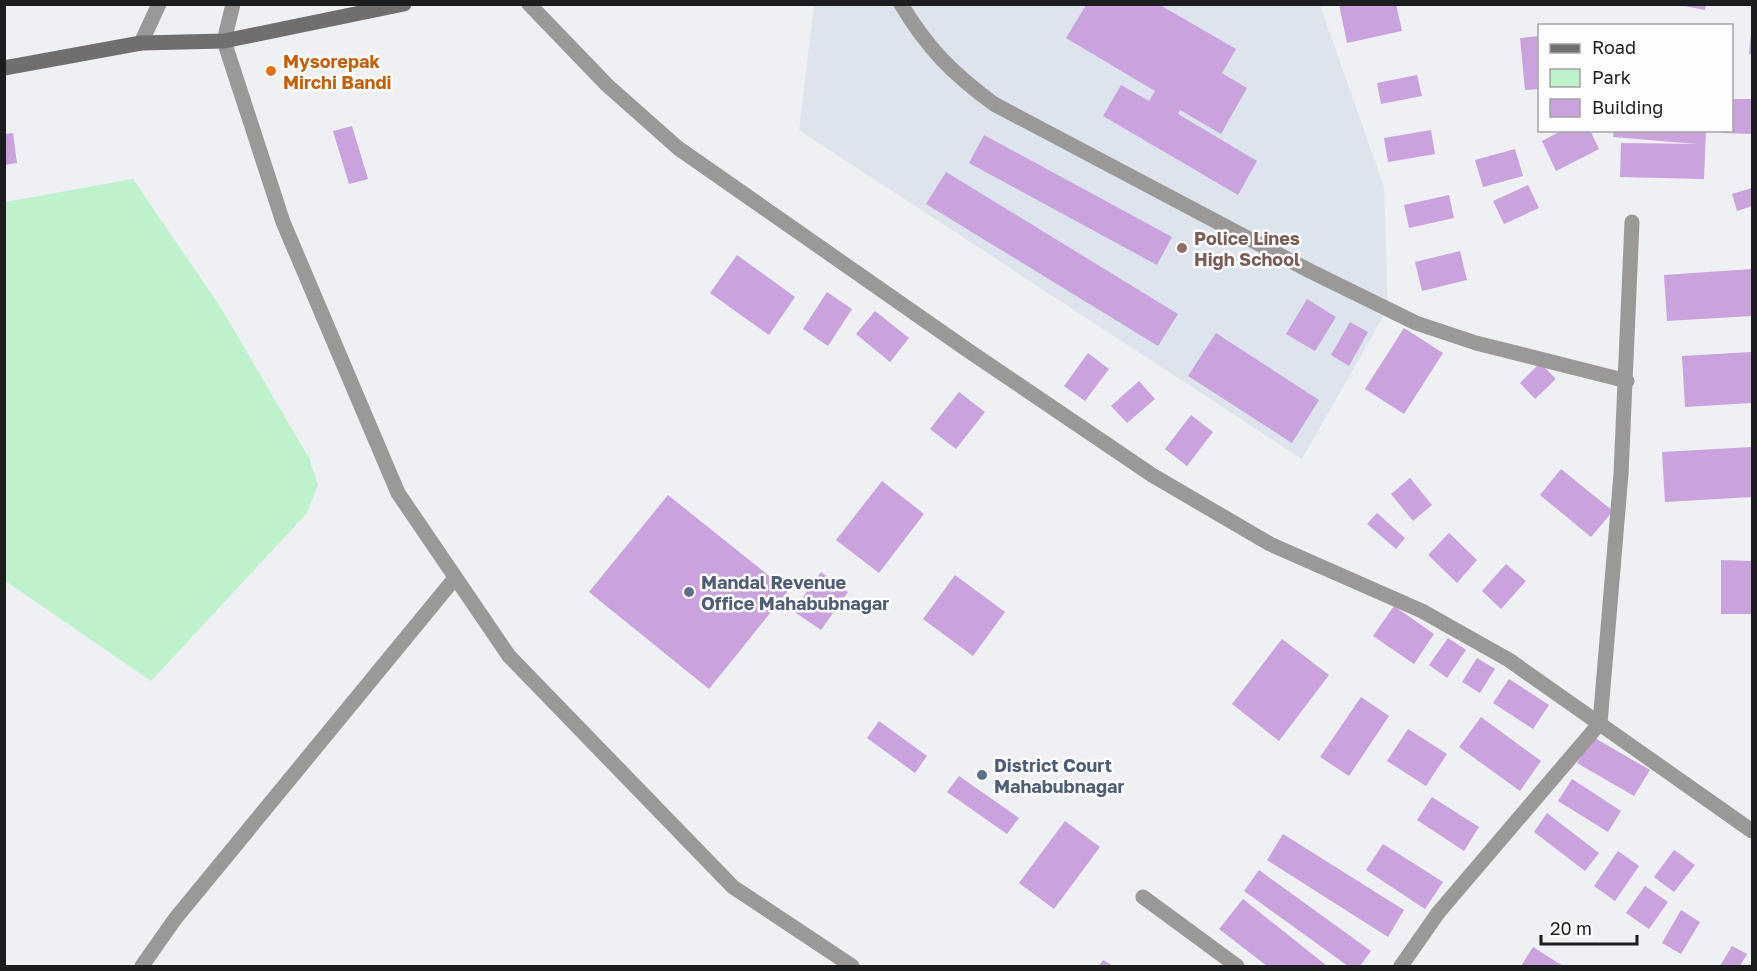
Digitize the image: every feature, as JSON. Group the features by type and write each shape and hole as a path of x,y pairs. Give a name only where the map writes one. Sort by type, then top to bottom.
{"main road":[{"path":"4,68 141,43 225,41 404,4"}],"street":[{"path":"141,43 159,4"},
{"path":"233,4 225,41 283,222 398,493 508,656 733,887 852,966"},
{"path":"529,4 607,85 678,148 1143,469 1270,544 1422,610 1509,660 1752,831"},
{"path":"901,4 921,39 957,77 994,104 1310,271 1416,323 1476,343 1626,381"},
{"path":"1401,966 1438,913 1600,723 1621,474 1632,222"},
{"path":"142,966 176,919 455,578"},
{"path":"1143,897 1237,966"}],"shaded area":[{"name":"Police Lines High School","path":"814,5 1320,5 1384,187 1388,308 1302,459 799,130"}],"green space":[{"path":"133,179 221,308 309,458 318,485 307,513 151,681 4,580 5,202"}],"building":[{"path":"1339,4 1396,4 1402,31 1347,43"},
{"path":"1674,4 1706,4 1705,10"},
{"path":"1086,5 1160,5 1236,49 1222,73 1247,88 1221,134 1180,110 1178,114 1257,161 1238,195 1103,116 1121,85 1149,101 1155,91 1066,38"},
{"path":"1752,34 1752,55 1749,54"},
{"path":"1538,36 1538,89 1525,90 1520,38"},
{"path":"1417,75 1422,96 1381,104 1377,83"},
{"path":"1733,99 1752,99 1752,134 1722,133 1733,132"},
{"path":"352,126 368,179 349,184 333,131"},
{"path":"1431,130 1435,154 1388,162 1384,138"},
{"path":"1559,132 1591,132 1599,149 1556,171 1542,141"},
{"path":"1614,132 1706,132 1704,179 1620,177 1621,143 1697,144 1613,137"},
{"path":"13,133 17,163 4,165 4,134"},
{"path":"984,135 1172,237 1157,265 969,163"},
{"path":"1515,149 1523,176 1483,187 1475,160"},
{"path":"946,172 1178,314 1158,346 926,204"},
{"path":"1528,185 1539,208 1504,224 1493,201"},
{"path":"1752,188 1752,206 1737,211 1732,194"},
{"path":"1449,195 1454,218 1409,228 1404,205"},
{"path":"1460,251 1467,280 1422,291 1415,262"},
{"path":"737,255 795,297 769,335 710,293"},
{"path":"1752,269 1752,316 1667,321 1664,275"},
{"path":"827,292 852,309 828,346 803,329"},
{"path":"1307,299 1336,317 1315,351 1286,334"},
{"path":"875,311 909,338 890,362 856,334"},
{"path":"1350,322 1368,332 1349,366 1331,355"},
{"path":"1404,328 1443,353 1404,414 1365,389"},
{"path":"1216,333 1319,400 1292,443 1188,376"},
{"path":"1752,352 1752,403 1685,407 1682,356"},
{"path":"1088,353 1109,369 1085,401 1064,386"},
{"path":"1540,363 1556,379 1535,399 1520,383"},
{"path":"1139,381 1155,399 1127,423 1111,406"},
{"path":"959,392 985,412 956,449 930,429"},
{"path":"1191,415 1213,432 1187,466 1165,449"},
{"path":"1752,447 1752,497 1665,502 1662,452"},
{"path":"1561,469 1613,511 1591,537 1540,495"},
{"path":"1410,478 1432,505 1413,521 1391,494"},
{"path":"882,481 924,514 879,573 836,540"},
{"name":"Mandal Revenue Office Mahabubnagar","path":"668,495 788,591 709,689 589,592"},
{"path":"1377,513 1405,538 1396,549 1367,524"},
{"path":"1449,533 1477,560 1457,583 1428,555"},
{"path":"1721,560 1752,561 1752,614 1721,614"},
{"path":"1506,564 1526,581 1501,609 1482,591"},
{"path":"821,572 848,592 821,630 793,611"},
{"path":"955,575 1005,612 973,656 923,619"},
{"path":"1394,606 1434,634 1414,664 1373,636"},
{"path":"1448,638 1466,650 1447,678 1429,665"},
{"path":"1282,639 1329,675 1279,741 1232,704"},
{"path":"1477,658 1495,669 1480,693 1462,682"},
{"path":"1509,679 1549,705 1533,729 1493,703"},
{"path":"1361,697 1389,716 1349,776 1320,757"},
{"path":"1481,717 1541,761 1520,791 1459,747"},
{"path":"879,721 927,756 915,773 867,738"},
{"path":"1408,729 1447,754 1426,786 1387,761"},
{"path":"1593,737 1650,770 1634,796 1577,763"},
{"path":"959,776 1019,818 1007,834 947,792"},
{"path":"1572,779 1621,811 1608,832 1558,801"},
{"path":"1432,797 1479,827 1464,851 1417,820"},
{"path":"1547,813 1599,853 1585,871 1534,832"},
{"path":"1065,821 1100,847 1054,909 1019,883"},
{"path":"1283,834 1404,910 1388,937 1267,860"},
{"path":"1383,844 1443,882 1425,909 1366,870"},
{"path":"1674,850 1695,865 1674,892 1654,877"},
{"path":"1618,851 1639,866 1615,901 1594,886"},
{"path":"1259,870 1371,951 1360,966 1348,966 1244,891"},
{"path":"1645,886 1668,902 1649,929 1626,913"},
{"path":"1243,899 1327,966 1267,966 1219,929"},
{"path":"1681,910 1700,922 1681,954 1662,943"},
{"path":"1732,946 1747,954 1740,966 1720,966"},
{"path":"1533,947 1563,966 1521,966"},
{"path":"1103,960 1113,966 1099,966"}],"place":[{"name":"Mysorepak Mirchi Bandi","path":"271,71"},
{"name":"Police Lines High School","path":"1182,248"},
{"name":"Mandal Revenue Office Mahabubnagar","path":"689,592"},
{"name":"District Court Mahabubnagar","path":"982,775"}]}
